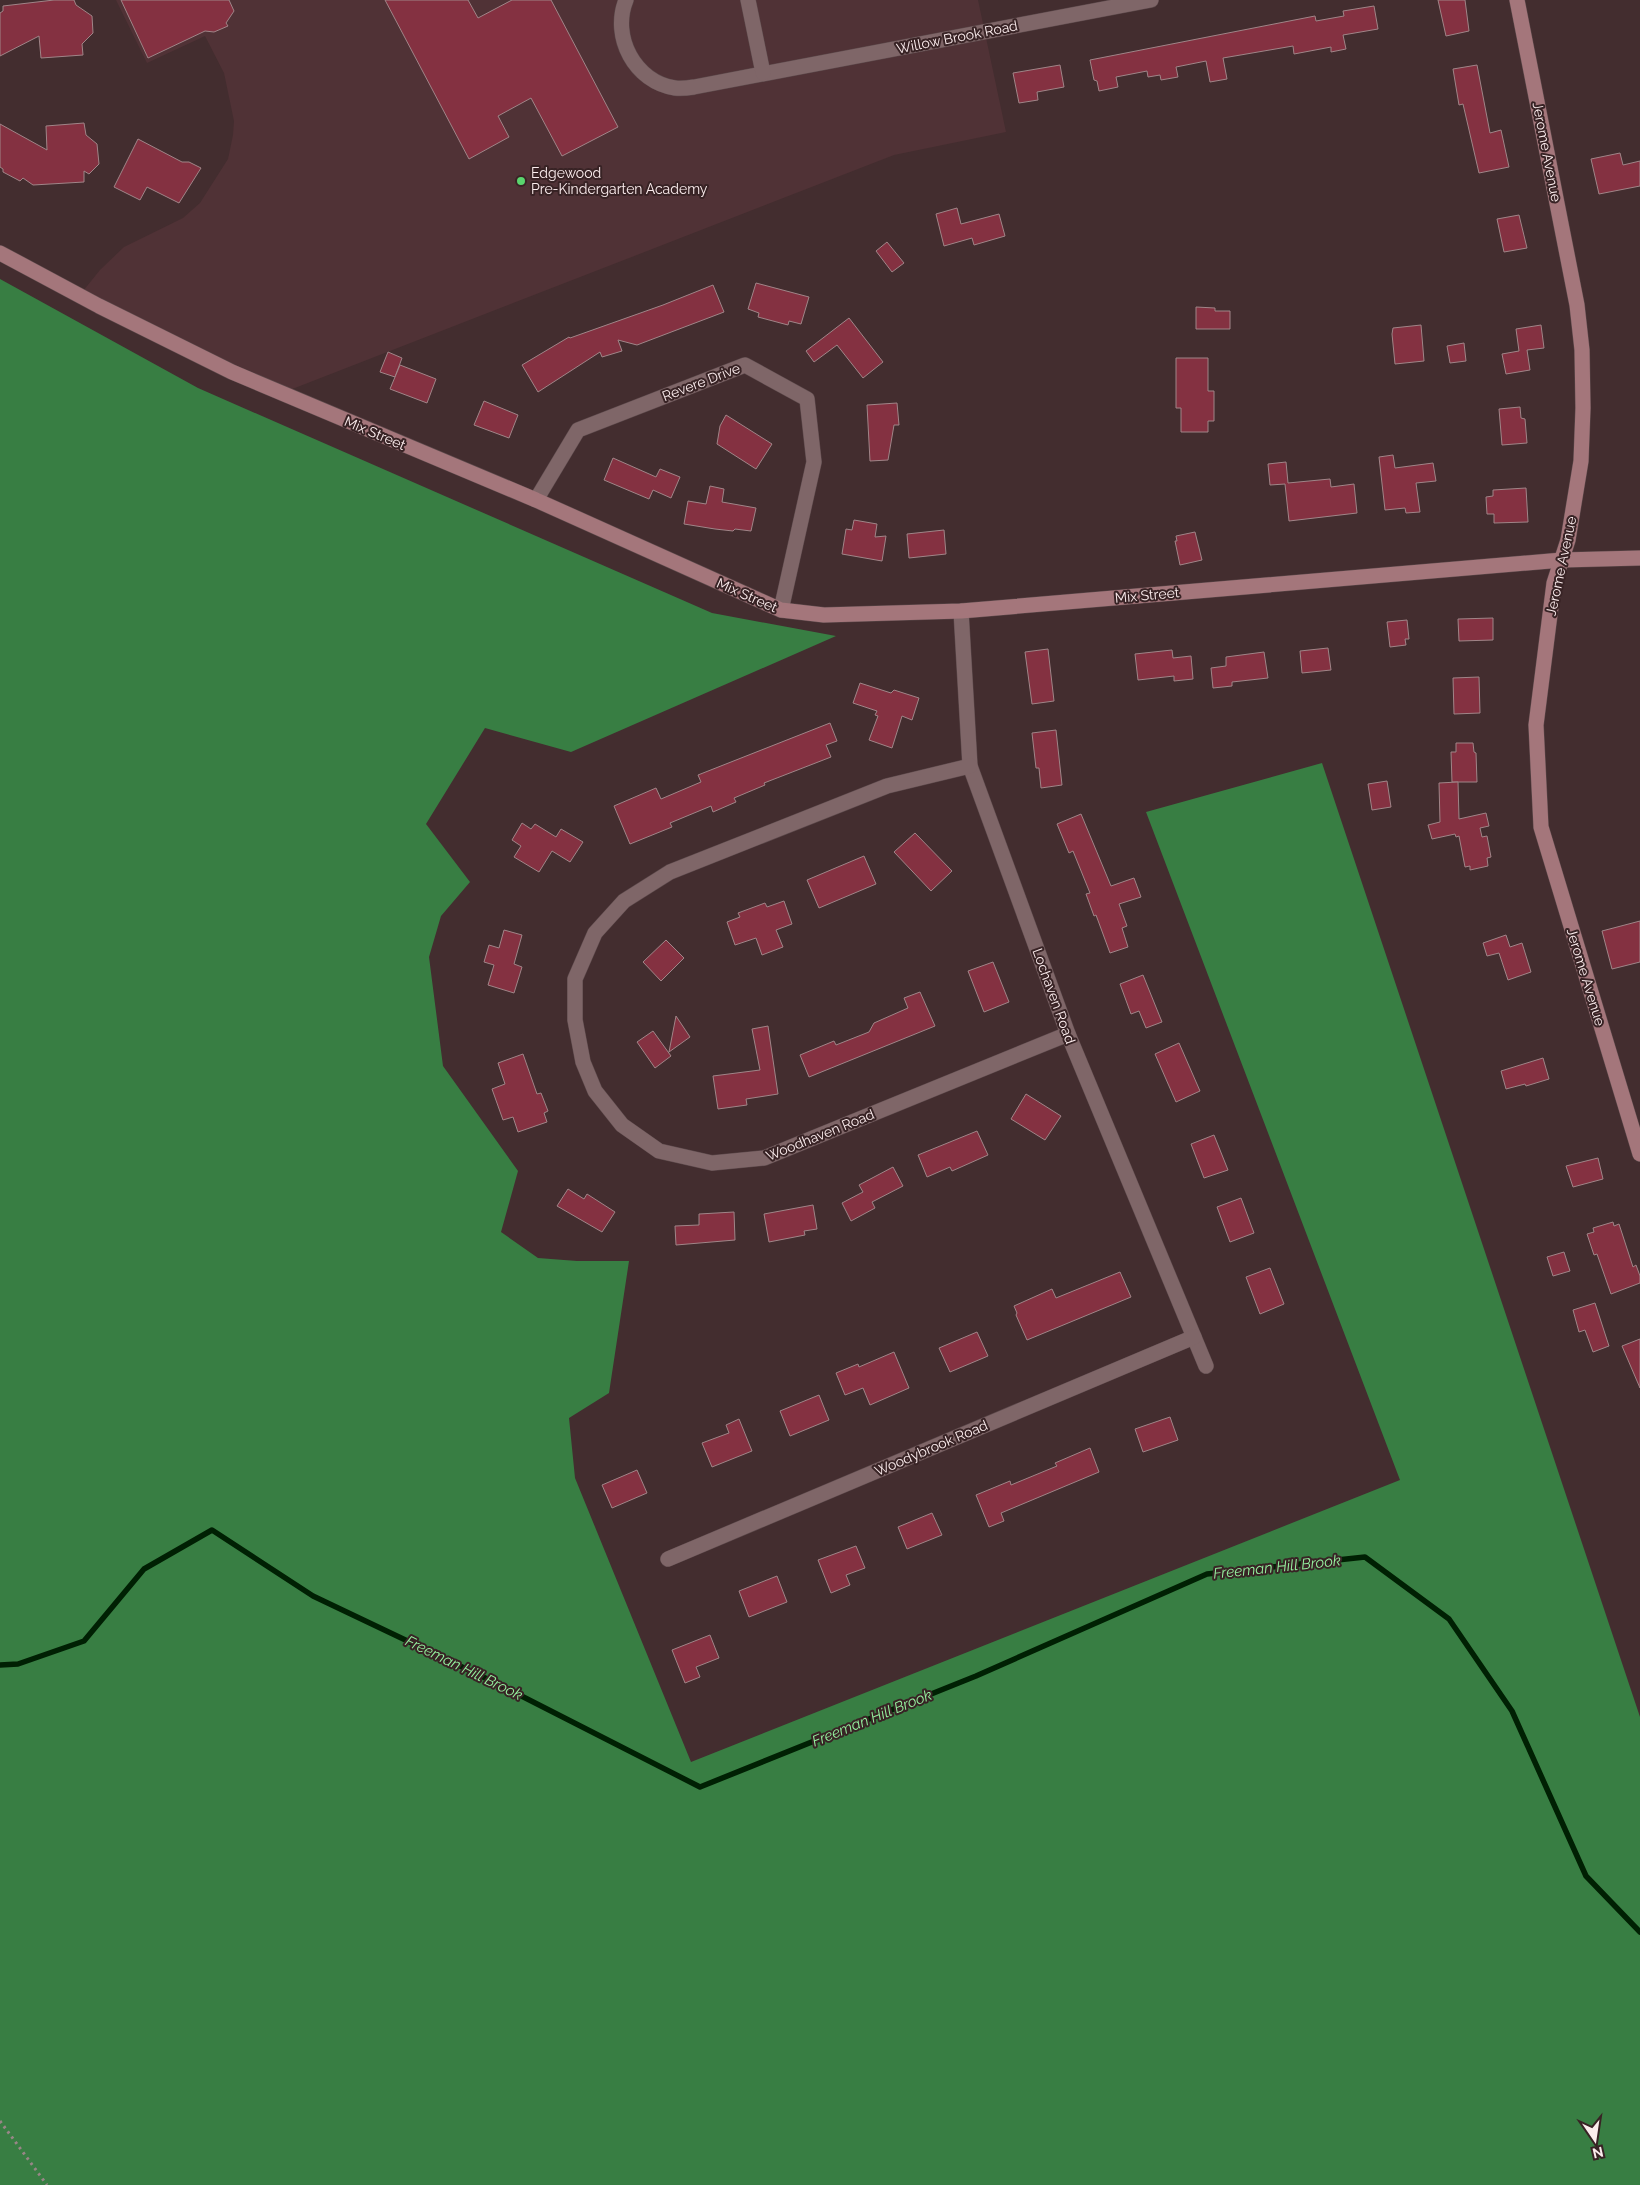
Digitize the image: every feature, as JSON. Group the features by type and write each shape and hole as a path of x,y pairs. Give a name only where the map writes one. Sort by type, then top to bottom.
{"main road":[{"name":"Jerome Avenue","path":"1517,0 1577,305 1582,350 1583,408 1580,461 1568,540 1554,583 1536,725 1541,827 1640,1154"},
{"name":"Mix Street","path":"0,253 86,300 232,372 536,500 781,610 824,615 961,611 1562,560 1640,558"}],"street":[{"name":"Willow Brook Road","path":"626,0 622,8 621,28 624,46 633,62 644,74 657,83 675,89 694,87 1151,0"},
{"path":"748,0 763,73"},
{"name":"Revere Drive","path":"536,500 578,430 745,365 808,399 814,462 781,610"},
{"name":"Lochaven Road","path":"961,611 970,766 1068,1034 1206,1366"},
{"name":"Woodhaven Road","path":"970,766 886,786 670,872 624,901 595,933 575,979 575,1020 583,1062 595,1091 622,1125 659,1151 712,1164 764,1158 1068,1034"},
{"name":"Woodybrook Road","path":"668,1559 1194,1337"}],"path":[{"path":"0,2121 47,2185"}],"shaded area":[{"name":"Edgewood Pre-Kindergarten Academy","path":"116,0 978,0 1006,132 894,155 282,393 79,296 100,270 124,247 183,218 200,203 228,159 233,135 234,121 224,73 205,36 147,63"}],"green space":[{"path":"0,279 198,388 712,613 836,636 571,752 485,728 426,824 470,882 441,916 429,957 443,1066 518,1171 501,1232 538,1258 577,1261 629,1261 609,1393 569,1418 575,1478 691,1762 1400,1480 1146,812 1322,763 1640,1717 1640,2185 0,2185"}],"building":[{"path":"54,0 74,0 76,5 92,16 93,33 82,44 83,55 41,58 39,36 0,56 0,13 3,11 3,6"},
{"path":"121,0 229,0 234,11 226,23 228,26 214,32 205,31 148,58"},
{"path":"385,0 468,0 478,18 512,0 551,0 618,127 562,156 531,98 498,116 509,137 469,159"},
{"path":"1438,0 1465,0 1469,31 1446,36"},
{"path":"1374,6 1378,29 1343,35 1346,49 1331,52 1331,47 1294,54 1293,46 1223,58 1227,79 1210,82 1206,61 1176,67 1178,77 1161,80 1160,75 1148,77 1147,71 1116,77 1118,87 1099,91 1097,81 1094,80 1090,60 1315,16 1316,21 1344,16 1343,11"},
{"path":"1060,65 1064,87 1037,92 1038,100 1019,103 1013,73"},
{"path":"1477,65 1490,133 1501,130 1509,167 1479,173 1463,104 1459,105 1453,69"},
{"path":"84,123 86,135 97,144 99,164 89,174 84,171 84,182 33,185 23,178 20,181 3,172 3,169 0,167 0,124 47,150 46,126"},
{"path":"138,139 182,162 189,162 201,168 179,203 147,187 140,200 114,187"},
{"path":"1620,153 1623,165 1640,161 1640,186 1599,194 1591,159"},
{"path":"957,208 961,224 999,214 1005,236 974,245 972,238 944,246 936,214"},
{"path":"1519,215 1527,248 1504,252 1497,219"},
{"path":"887,242 904,263 892,272 876,251"},
{"path":"756,283 809,297 801,324 789,321 788,325 758,317 759,313 748,309"},
{"path":"713,285 724,312 637,345 618,340 622,351 602,357 600,352 538,392 522,365 569,337 663,305"},
{"path":"1196,307 1215,308 1215,311 1230,311 1230,329 1196,329"},
{"path":"849,318 883,362 863,378 837,345 814,362 806,351"},
{"path":"1421,325 1424,361 1395,364 1393,328"},
{"path":"1541,325 1544,348 1527,350 1530,370 1506,374 1502,354 1519,351 1516,329"},
{"path":"1464,343 1466,361 1450,363 1447,346"},
{"path":"388,352 402,358 395,377 380,372"},
{"path":"1176,358 1208,358 1208,391 1214,391 1214,421 1208,421 1208,432 1181,432 1181,408 1176,408"},
{"path":"400,365 436,379 427,403 390,389"},
{"path":"484,401 518,415 509,438 474,425"},
{"path":"897,403 899,425 894,425 888,460 870,461 867,405"},
{"path":"1520,407 1521,418 1525,419 1527,443 1502,445 1499,409"},
{"path":"726,415 772,444 756,469 717,444 720,426"},
{"path":"1393,455 1395,468 1433,463 1436,481 1416,483 1420,512 1406,513 1405,508 1385,510 1379,457"},
{"path":"613,458 656,477 660,469 680,477 671,498 653,490 649,499 604,480"},
{"path":"1286,462 1288,483 1330,479 1331,487 1354,484 1357,513 1289,521 1285,484 1270,485 1268,464"},
{"path":"710,486 724,489 722,502 756,508 751,531 735,529 733,531 684,524 688,501 706,504"},
{"path":"1526,488 1528,522 1494,523 1494,514 1487,514 1486,497 1493,496 1493,490"},
{"path":"854,520 877,524 875,537 886,536 882,561 842,554 846,529 852,530"},
{"path":"944,530 946,554 909,558 907,534"},
{"path":"1195,532 1202,560 1180,565 1175,541 1177,541 1176,536"},
{"path":"1493,618 1493,640 1459,641 1458,619"},
{"path":"1407,620 1409,639 1405,639 1406,645 1390,647 1387,622"},
{"path":"1328,648 1331,670 1302,673 1300,651"},
{"path":"1048,649 1054,701 1032,704 1025,652"},
{"path":"1172,650 1173,658 1191,656 1193,679 1174,681 1174,676 1138,680 1135,654"},
{"path":"1264,652 1268,678 1232,682 1232,686 1213,688 1211,668 1226,666 1226,657"},
{"path":"1479,677 1480,713 1454,714 1453,678"},
{"path":"860,683 891,693 894,690 919,698 912,720 902,716 892,748 869,740 878,716 875,715 877,711 853,703"},
{"path":"830,723 837,741 826,745 831,757 764,783 765,785 734,798 736,802 713,812 711,806 670,823 672,827 630,844 614,806 656,788 661,799 701,782 698,775"},
{"path":"1056,730 1062,785 1041,788 1039,768 1036,768 1032,733"},
{"path":"1456,743 1473,743 1474,752 1476,753 1477,782 1452,782 1451,752 1456,752"},
{"path":"1387,781 1391,807 1372,810 1368,784"},
{"path":"1458,782 1459,819 1486,813 1489,826 1480,828 1482,837 1487,836 1491,857 1487,858 1488,866 1470,870 1470,866 1465,867 1459,836 1456,837 1455,834 1432,839 1428,825 1440,822 1439,783"},
{"path":"1081,814 1111,886 1134,878 1141,897 1119,904 1127,926 1122,928 1128,947 1110,953 1086,894 1090,893 1073,851 1069,853 1057,824"},
{"path":"522,823 531,829 535,824 556,837 561,829 583,842 570,862 552,851 539,872 514,857 521,846 512,840"},
{"path":"915,833 952,871 931,891 894,852"},
{"path":"864,856 876,884 819,908 807,880"},
{"path":"784,901 792,924 776,930 783,947 762,955 756,938 735,945 727,922 740,917 738,913 765,903 767,907"},
{"path":"1640,921 1640,962 1612,969 1602,931"},
{"path":"504,930 522,935 514,964 522,967 514,993 488,985 494,965 484,962 489,945 499,948"},
{"path":"1506,935 1510,947 1522,943 1531,972 1508,980 1499,953 1487,956 1483,943"},
{"path":"666,940 684,958 661,981 643,962"},
{"path":"993,962 1009,1002 984,1012 968,971"},
{"path":"1143,975 1162,1022 1146,1028 1139,1011 1131,1014 1120,984"},
{"path":"920,992 935,1026 809,1077 800,1055 834,1041 836,1045 869,1032 874,1023 908,1008 904,998"},
{"path":"676,1016 690,1037 669,1052"},
{"path":"768,1026 778,1094 746,1099 747,1105 718,1109 713,1076 760,1070 752,1029"},
{"path":"653,1031 671,1056 655,1068 637,1042"},
{"path":"1179,1043 1200,1091 1176,1102 1155,1054"},
{"path":"523,1054 537,1094 541,1093 548,1111 544,1113 547,1122 518,1132 513,1117 503,1120 492,1089 505,1084 498,1063"},
{"path":"1543,1058 1549,1079 1526,1086 1525,1084 1506,1089 1501,1071"},
{"path":"1026,1094 1061,1116 1045,1140 1011,1119"},
{"path":"977,1131 988,1155 952,1171 950,1167 927,1177 918,1155"},
{"path":"1214,1135 1228,1170 1204,1178 1191,1144"},
{"path":"1598,1158 1603,1179 1573,1187 1566,1166"},
{"path":"893,1167 903,1186 872,1202 875,1208 851,1221 842,1203 863,1192 859,1185"},
{"path":"568,1189 584,1199 587,1194 615,1212 602,1232 557,1206"},
{"path":"1241,1198 1254,1233 1230,1242 1217,1207"},
{"path":"813,1205 817,1229 804,1231 805,1235 769,1242 764,1214"},
{"path":"734,1212 735,1240 676,1245 675,1226 699,1225 699,1214"},
{"path":"1613,1222 1614,1226 1619,1224 1633,1267 1636,1265 1640,1276 1640,1283 1611,1294 1597,1254 1594,1255 1587,1234 1594,1232 1593,1228"},
{"path":"1564,1252 1570,1271 1553,1276 1547,1257"},
{"path":"1270,1268 1284,1304 1260,1314 1246,1277"},
{"path":"1120,1272 1131,1297 1027,1340 1014,1306 1052,1289 1056,1298"},
{"path":"1595,1303 1609,1346 1593,1352 1585,1330 1579,1332 1573,1310"},
{"path":"977,1332 988,1356 950,1372 939,1348"},
{"path":"1640,1339 1640,1388 1622,1346"},
{"path":"894,1352 909,1388 870,1405 863,1388 845,1395 836,1373 858,1364 859,1367"},
{"path":"819,1395 829,1420 790,1436 780,1411"},
{"path":"1170,1417 1178,1440 1143,1452 1135,1429"},
{"path":"739,1419 752,1451 712,1467 702,1443 729,1433 726,1425"},
{"path":"1090,1448 1099,1472 1001,1513 1004,1521 989,1527 976,1495 1010,1481 1011,1485 1057,1466 1055,1463"},
{"path":"637,1470 647,1493 612,1508 602,1485"},
{"path":"932,1513 942,1535 907,1549 898,1527"},
{"path":"856,1546 865,1568 846,1575 850,1585 831,1593 818,1560"},
{"path":"777,1576 787,1602 749,1617 739,1591"},
{"path":"710,1635 719,1658 696,1667 700,1677 685,1683 672,1650"}],"waterway":[{"name":"Freeman Hill Brook","path":"0,1665 18,1664 84,1641 144,1569 212,1530 313,1596 502,1686 700,1787 976,1676 1207,1574 1365,1557 1449,1619 1512,1711 1586,1876 1640,1932"}],"place":[{"name":"Edgewood Pre-Kindergarten Academy","path":"521,181"}]}
